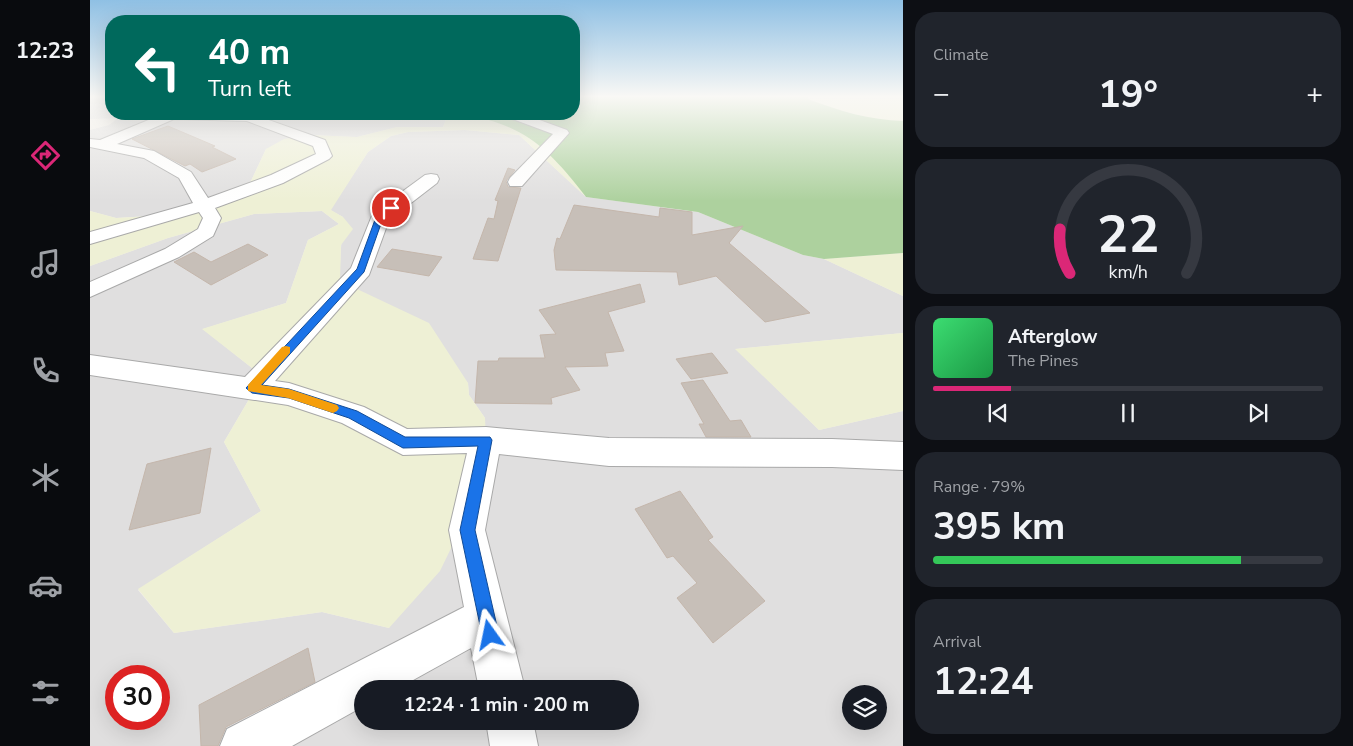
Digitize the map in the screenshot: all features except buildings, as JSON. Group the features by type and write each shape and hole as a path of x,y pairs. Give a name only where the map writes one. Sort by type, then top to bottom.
{"street":[{"path":"94,145 128,132"},
{"path":"90,238 205,204 277,180 324,156 320,143 291,132"},
{"path":"516,182 562,133 559,132"},
{"path":"90,290 172,253 206,232 212,218 205,204 185,175 149,154 94,145"},
{"path":"252,388 361,270 380,217 431,179"},
{"path":"90,365 289,394 353,414 403,442 486,440 610,452 832,453 903,456"},
{"path":"486,440 467,530 500,680"},
{"path":"244,746 486,617"},
{"path":"511,730 514,746"}],"shaded area":[{"path":"90,132 378,132 357,137 310,135 266,149 251,181 234,194 151,216 116,218 90,211"},
{"path":"408,132 485,132 519,135 586,197 698,212 803,255 824,259 903,296 903,333 736,349 819,430 903,411 903,746 90,746 90,266 168,238 254,214 322,211 339,224 308,240 286,303 203,329 252,368 248,401 224,442 261,511 138,590 174,633 322,612 389,628 485,418 469,395 468,383 339,281 343,217 330,210 368,152 391,136"}],"green space":[{"path":"378,132 413,132 391,136 368,152 331,210 343,217 353,229 341,245 340,281 429,323 468,383 469,395 485,418 486,440 470,509 440,571 389,628 322,612 174,633 138,589 261,511 224,442 248,401 252,368 202,329 286,303 308,240 339,224 322,211 254,214 168,238 90,266 90,211 116,218 151,216 234,194 251,181 266,149 284,139 310,135 357,137"},
{"path":"485,132 522,132 559,162 586,197 519,135"},
{"path":"518,132 903,132 903,253 824,259 803,255 698,212 586,197 546,152"},
{"path":"903,253 903,296 824,259"},
{"path":"903,333 903,411 819,430 735,349"}],"slow traffic":[{"path":"286,350 252,388 289,394 333,408"}],"route":[{"path":"391,208 380,217 361,270 252,388 289,394 353,414 403,442 486,440 467,530 490,635"}]}
